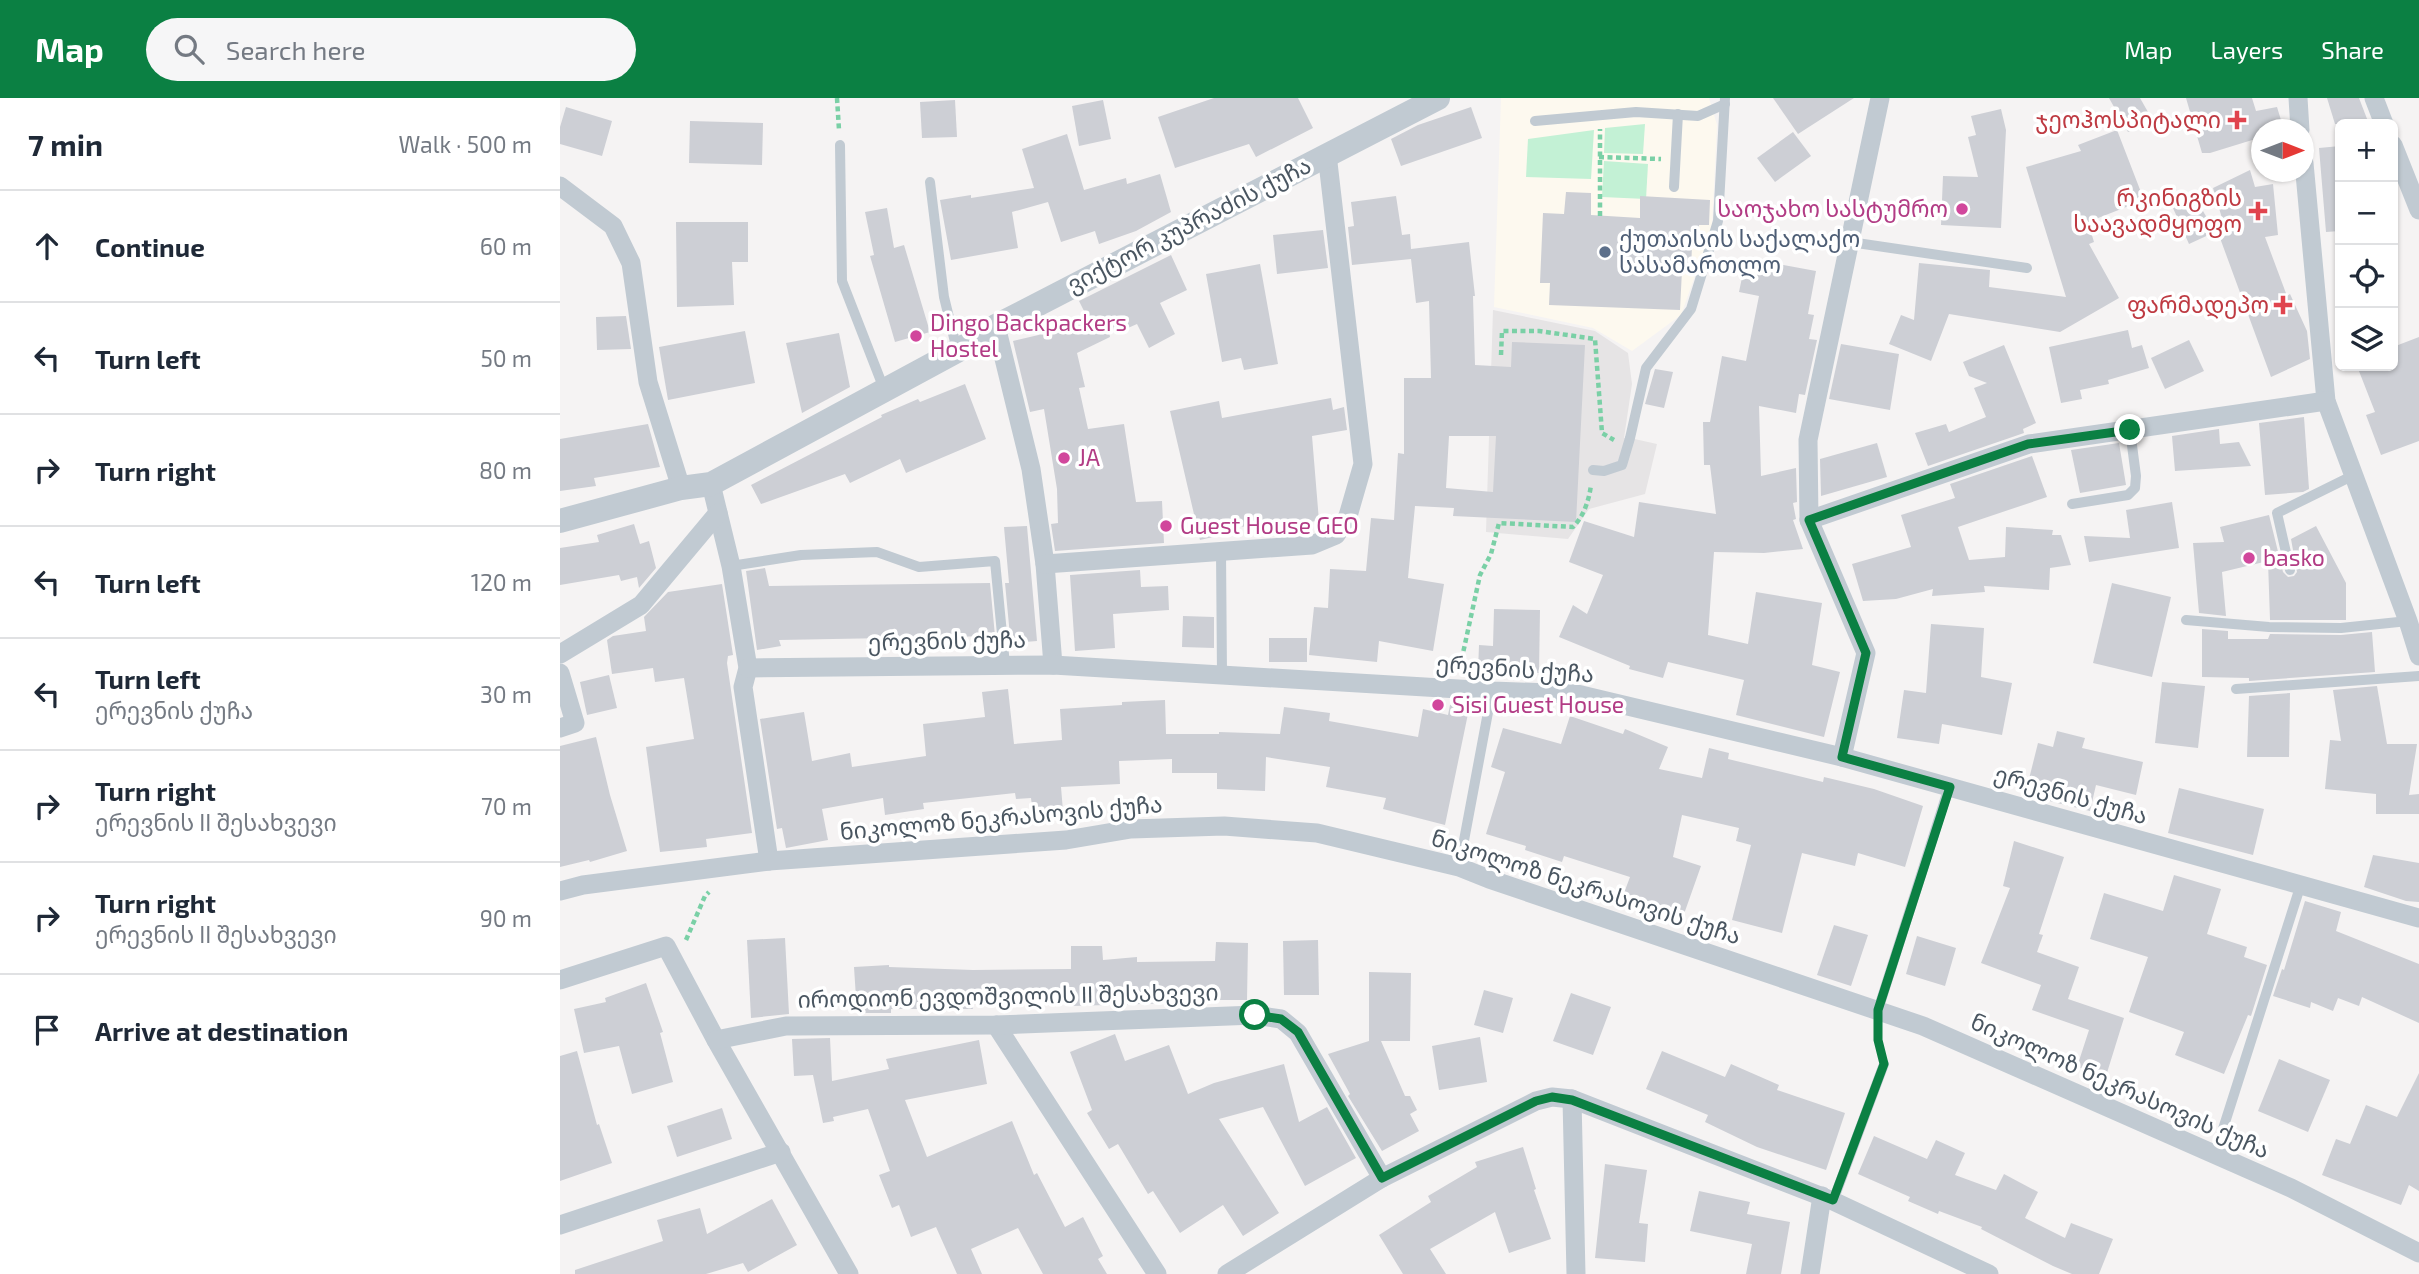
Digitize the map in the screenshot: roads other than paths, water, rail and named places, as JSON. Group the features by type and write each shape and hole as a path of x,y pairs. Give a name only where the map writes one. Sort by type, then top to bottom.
{"street":[{"name":"ვიქტორ კუპრაძის ქუჩა","path":"560,521 681,488 712,484 957,351 996,326 1438,98"},
{"path":"1842,757 1866,653 1809,520 1808,440 1880,98"},
{"path":"2298,98 2299,119"},
{"path":"2374,98 2382,119"},
{"path":"1045,564 1312,545 1336,535 1349,516 1363,464 1327,154"},
{"path":"2398,158 2419,210"},
{"path":"2306,182 2326,401 2419,656"},
{"path":"560,186 613,226 631,263 648,382 681,488"},
{"path":"996,326 1031,469 1045,564 1053,665"},
{"path":"1809,520 2028,444 2326,401"},
{"path":"712,484 731,566 748,668 743,687 769,861"},
{"path":"560,654 641,605 718,513"},
{"name":"ერევნის ქუჩა","path":"748,668 1053,665 1463,690 1577,694 1842,757 2419,918"},
{"path":"560,673 575,723 560,727"},
{"name":"ნიკოლოზ ნეკრასოვის ქუჩა","path":"560,891 583,885 769,861 1066,840 1131,829 1224,826 1317,833 1460,867 1489,880 1923,1026 2291,1188 2419,1253"},
{"path":"560,980 666,946 716,1040 849,1274"},
{"name":"იროდიონ ევდოშვილის II შესახვევი","path":"716,1040 786,1026 996,1025 1255,1015 1281,1019 1298,1032 1382,1178"},
{"path":"996,1025 1157,1274"},
{"path":"1227,1274 1382,1178 1536,1101 1552,1097 1572,1100 1827,1198 1989,1274"},
{"path":"1572,1100 1576,1274"},
{"path":"560,1225 781,1152"},
{"path":"1810,1274 1827,1198"}],"lane":[{"path":"1535,121 1636,112 1698,116 1725,101"},
{"path":"1593,470 1604,471 1622,465 1646,368 1691,309 1718,221 1725,101"},
{"path":"1674,187 1678,114"},
{"path":"840,145 842,281 884,389"},
{"path":"930,182 944,297 957,351"},
{"path":"1850,242 2027,268"},
{"path":"2072,504 2129,495 2135,488 2130,430"},
{"path":"2290,570 2277,513 2354,475"},
{"path":"1221,551 1222,675"},
{"path":"731,566 801,555 877,552 919,567 995,561 1005,665"},
{"path":"2186,620 2269,627 2342,628 2408,621"},
{"path":"2236,689 2419,676"},
{"path":"1460,867 1492,691"},
{"path":"1878,1010 1950,787"},
{"path":"2215,1154 2301,884"},
{"path":"1827,1198 1884,1064"}],"place":[{"name":"ჯეოჰოსპიტალი","path":"2237,120"},
{"name":"საოჯახო სასტუმრო","path":"1962,209"},
{"name":"რკინიგზის საავადმყოფო","path":"2258,211"},
{"name":"ქუთაისის საქალაქო სასამართლო","path":"1605,252"},
{"name":"ფარმადეპო","path":"2283,305"},
{"name":"Dingo Backpackers Hostel","path":"916,336"},
{"name":"JA","path":"1064,458"},
{"name":"Guest House GEO","path":"1166,526"},
{"name":"basko","path":"2249,558"},
{"name":"Sisi Guest House","path":"1438,705"}]}
